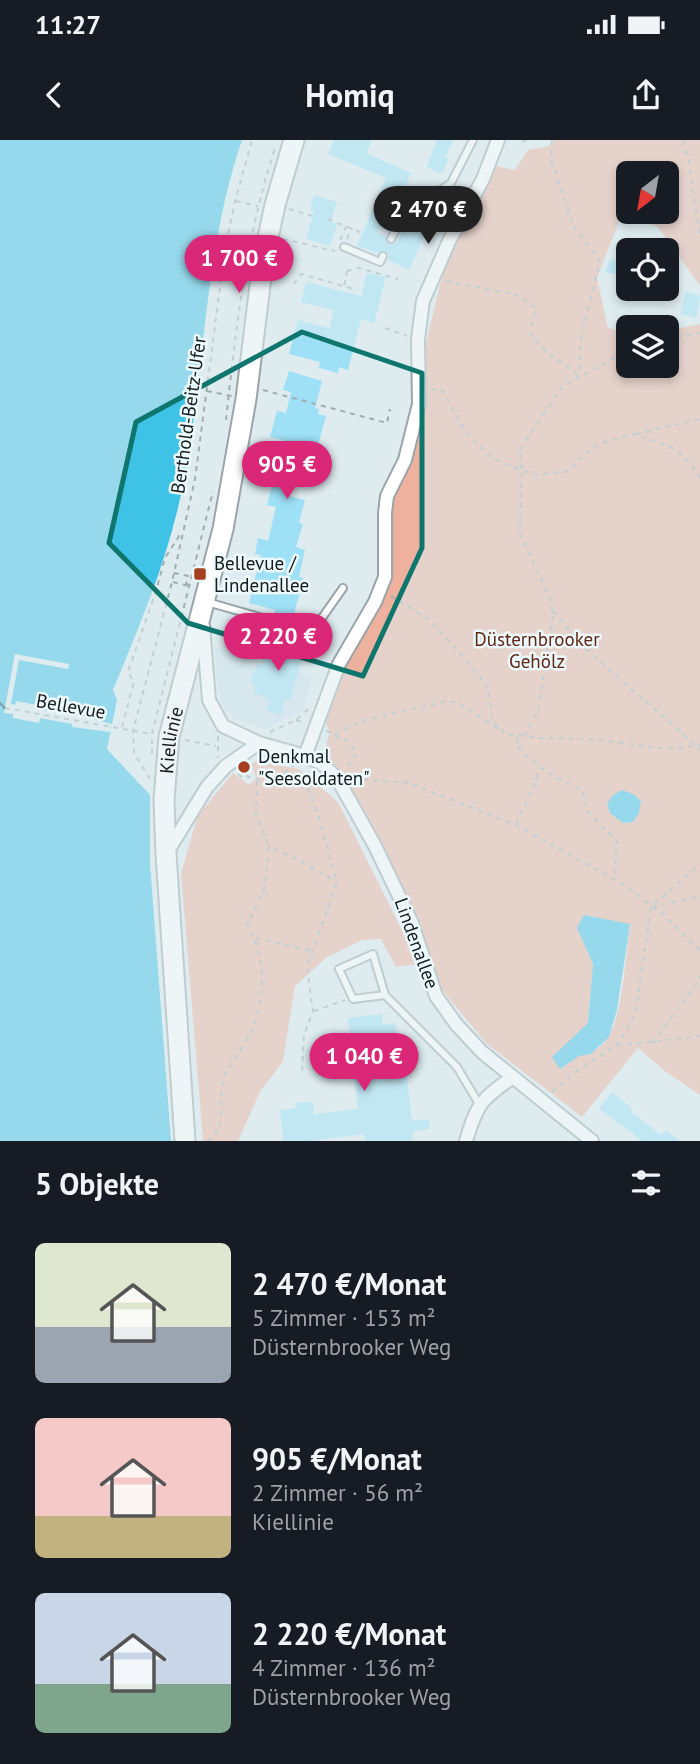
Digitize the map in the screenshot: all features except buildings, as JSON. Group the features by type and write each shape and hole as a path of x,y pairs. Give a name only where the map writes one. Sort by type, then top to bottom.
{"street":[{"name":"Kiellinie","path":"186,1141 166,854 164,800 169,737 223,529 247,386 263,261 266,205 294,140"},
{"path":"305,756 339,664 380,591 386,564 387,496 405,460 419,404 418,339 423,301 450,239 483,179 498,140"},
{"path":"202,604 209,701 223,726"},
{"name":"Lindenallee","path":"223,726 259,743 321,763 338,778 411,921 436,996 456,1024 482,1052 592,1141"},
{"path":"166,854 207,787 226,766 259,743"},
{"path":"466,1141 479,1104 513,1077"}],"lane":[{"path":"391,239 410,203 451,183 473,140"},
{"path":"344,247 380,262 383,256"},
{"path":"202,604 312,632 343,589"},
{"path":"385,995 353,999 339,970 373,954 385,995 457,1068 479,1104"}],"path":[{"name":"Berthold-Beitz-Ufer","path":"151,781 135,752 133,731 172,582 195,480 225,249 252,140"},
{"path":"226,421 243,279 266,205 277,140"},
{"path":"522,142 527,140"},
{"path":"552,140 551,159 574,227 600,261 580,343 580,375"},
{"path":"683,140 689,162 700,239"},
{"path":"235,201 312,216"},
{"path":"328,219 362,233"},
{"path":"344,247 353,228"},
{"path":"345,229 350,234"},
{"path":"295,242 334,253"},
{"path":"344,286 346,269 359,268 398,279"},
{"path":"294,284 301,274 357,290"},
{"path":"433,279 490,292 517,295 536,308 530,333 546,352 580,375"},
{"path":"385,328 418,339"},
{"path":"679,337 700,333"},
{"path":"524,736 538,712 553,615 549,596 520,534 520,450 562,387 616,356"},
{"path":"247,386 387,423 390,409"},
{"path":"419,388 443,391 465,432 493,459 537,475 567,471 596,445 700,419"},
{"path":"206,391 229,395"},
{"path":"635,434 675,449 691,464 700,478"},
{"path":"171,662 214,490"},
{"name":"Berthold-Beitz-Ufer","path":"121,729 134,682 128,672 165,558 183,529"},
{"path":"174,573 187,576 186,584 190,586"},
{"path":"172,582 190,586"},
{"path":"380,591 428,619 470,664 488,688 494,721 505,734"},
{"path":"552,610 586,649 699,746"},
{"path":"259,743 267,734 296,720 317,701 325,704"},
{"path":"334,734 368,719 448,701 458,703 505,734 594,739 666,749 699,746"},
{"name":"Bellevue","path":"8,704 6,708 216,746"},
{"path":"223,726 218,733 216,746 217,758 226,766"},
{"path":"317,727 350,743 356,754 338,778"},
{"path":"517,735 519,749 539,767 558,780 582,789 588,812 617,841 614,880"},
{"path":"240,770 239,776 247,776 257,781 278,778 305,756"},
{"path":"302,1071 304,1035 313,1011 307,967 337,882 317,811 306,784 321,763"},
{"path":"516,825 536,782 539,767"},
{"path":"338,778 410,783 516,825 628,887 700,950"},
{"path":"207,1141 217,1132 220,1124 222,1083 226,1073 243,1047 257,1016 263,974 256,939 247,925 265,887 269,847 256,815 257,781"},
{"path":"269,847 297,859 337,882"},
{"path":"542,1099 581,1068 616,1046 635,1016 651,907 700,864"},
{"path":"651,907 700,896"},
{"path":"256,939 313,951"},
{"path":"652,1043 700,976"},
{"path":"313,1011 353,999"},
{"path":"616,1046 700,1036"}],"highlighted area":[{"path":"302,332 422,373 422,548 363,676 188,623 109,543 136,422"}],"shaded area":[{"path":"215,647 313,676 304,710 265,729 235,719 222,705 217,689"}],"green space":[{"name":"Düsternbrooker Gehölz","path":"554,140 700,140 700,286 679,257 679,238 666,238 657,226 650,224 679,224 679,161 616,161 618,224 597,278 608,328 616,330 616,378 679,378 679,328 700,324 700,1095 666,1072 638,1048 582,1117 486,1043 443,991 429,964 393,866 326,751 330,732 326,724 344,663 388,583 392,565 391,519 394,498 412,460 418,438 425,348 444,267 496,166 515,170 528,150 549,146","holes":["630,925 621,995 610,1034 601,1046 579,1056 588,1023 593,964 577,927"]},
{"path":"256,761 299,769 338,802 419,964 396,967 381,939 362,940 327,957 295,986 283,1061 260,1092 238,1141 203,1141 181,873 198,815 233,773 249,785 256,778 251,764"}],"water":[{"path":"0,140 242,140 220,222 192,432 179,502 155,584 113,690 117,700 107,749 150,795 150,863 171,1141 0,1141"},
{"path":"622,790 641,801 639,813 633,822 623,823 610,813 607,804 612,796"},
{"path":"584,915 630,924 617,1010 609,1037 591,1054 579,1056 560,1069 552,1057 588,1023 593,964 577,928"}],"pier":[{"path":"15,654 69,664 68,669 19,660 11,704 15,705 16,701 42,706 42,710 92,717 112,724 110,732 72,727 72,724 40,718 39,723 13,718 13,714 4,713"}],"ferry route":[{"path":"0,703 5,708 0,708"}],"place":[{"name":"Bellevue / Lindenallee","path":"200,574"},
{"name":"Denkmal \"Seesoldaten\"","path":"244,767"}]}
